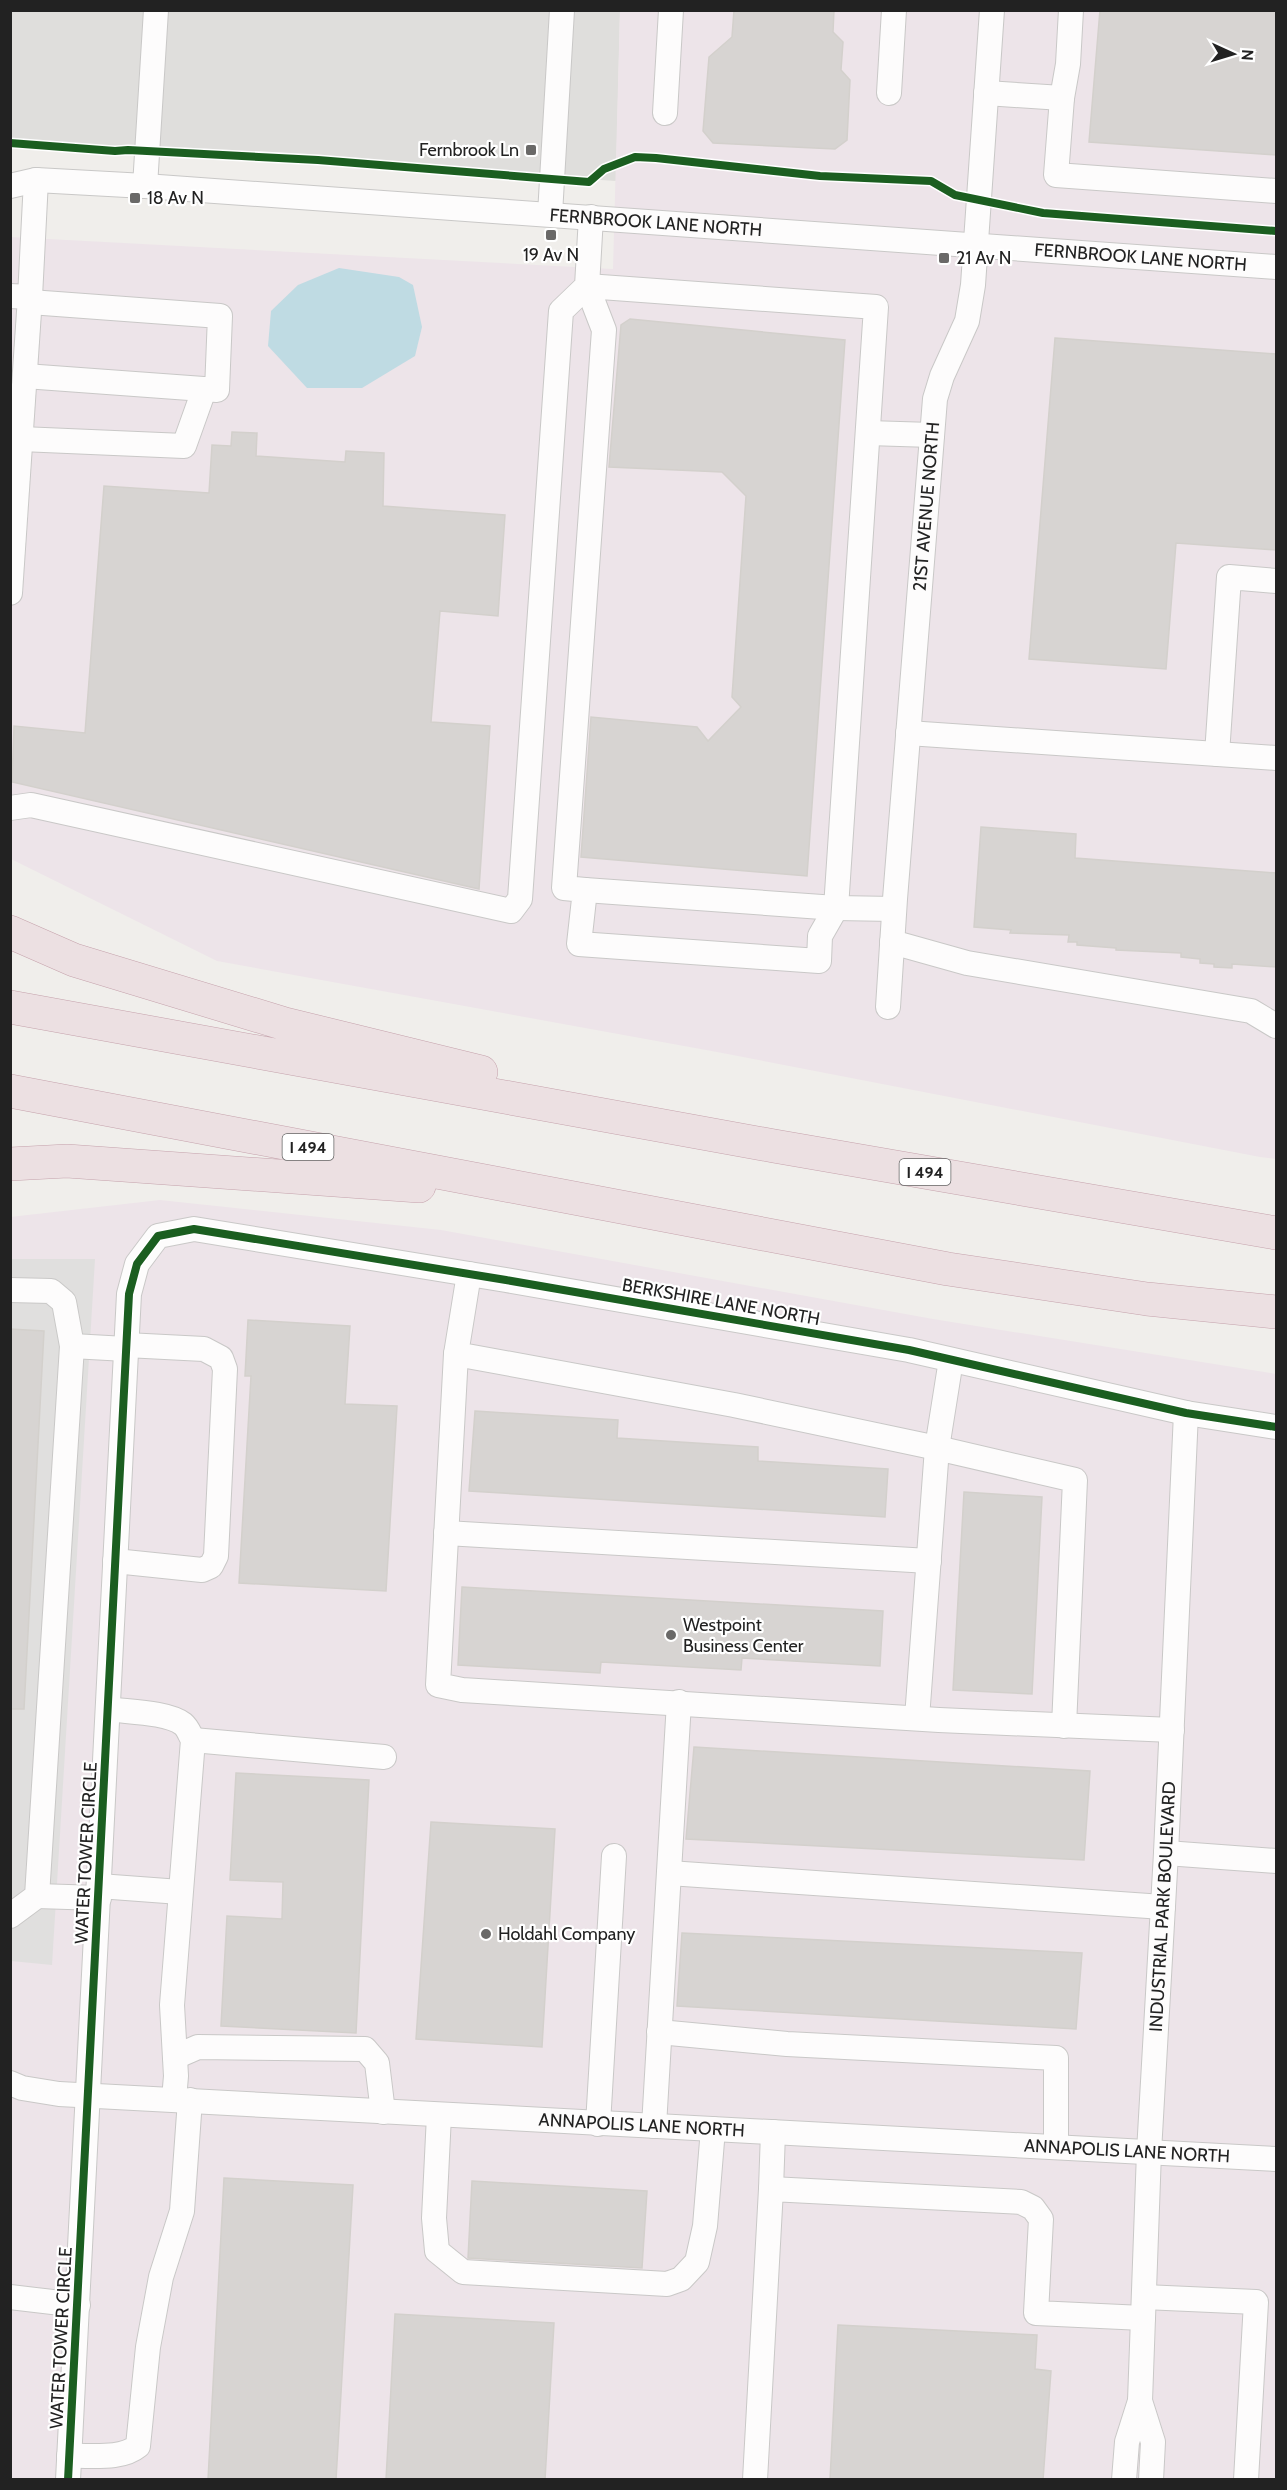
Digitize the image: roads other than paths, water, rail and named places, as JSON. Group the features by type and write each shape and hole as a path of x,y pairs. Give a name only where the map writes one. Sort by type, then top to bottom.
{"highway":[{"path":"10,932 75,960 285,1024 518,1080 574,1109"},
{"name":"I 494","path":"10,1007 1276,1233"},
{"name":"I 494","path":"10,1091 948,1269 1147,1299 1276,1312"},
{"path":"10,1164 67,1161 431,1186 605,1205"}],"street":[{"path":"145,186 156,10"},
{"path":"550,214 562,10"},
{"path":"665,113 671,10"},
{"path":"889,93 894,10"},
{"name":"21ST AVENUE NORTH","path":"888,1007 934,399 967,321 973,285 992,10"},
{"path":"1071,10 1068,64 1062,98 1056,176 1276,190"},
{"path":"986,93 1062,98"},
{"name":"FERNBROOK LANE NORTH","path":"10,167 36,180"},
{"path":"10,593 25,376 24,298 36,180"},
{"name":"FERNBROOK LANE NORTH","path":"10,186 36,180 145,186 1276,267"},
{"path":"591,217 586,286 604,330 564,888 836,908 894,909"},
{"path":"10,808 31,806 511,911 519,899 561,311 586,286 876,307 836,908 820,936 819,961 579,944 585,890"},
{"path":"24,298 220,316 217,390 25,376"},
{"path":"21,439 184,446 204,390"},
{"path":"868,433 932,435"},
{"path":"1217,754 1229,577 1276,581"},
{"path":"908,733 1276,758"},
{"path":"892,942 967,963 1251,1011 1276,1026"},
{"name":"BERKSHIRE LANE NORTH","path":"158,1236 194,1229 470,1274 909,1350 1186,1413 1276,1427"},
{"name":"WATER TOWER CIRCLE","path":"69,2468 129,1294 137,1263 158,1236"},
{"path":"470,1274 456,1354 438,1685 462,1690 917,1718 1172,1730"},
{"path":"10,1290 51,1292 64,1302 72,1346 37,1896"},
{"path":"72,1346 204,1350 221,1358 225,1369 216,1556 211,1566 202,1570 115,1561"},
{"path":"456,1354 734,1405 1075,1480 1064,1726"},
{"path":"917,1718 937,1448 951,1360"},
{"name":"INDUSTRIAL PARK BOULEVARD","path":"1124,2480 1127,2442 1140,2401 1149,2152 1166,1853 1186,1413"},
{"path":"446,1533 929,1561"},
{"path":"654,2126 679,1702"},
{"path":"69,2468 132,2451 138,2446 148,2347 161,2277 182,2211 182,2100 172,2021 193,1740 185,1726 166,1717 108,1709"},
{"path":"193,1740 384,1757"},
{"path":"1166,1853 1276,1861"},
{"path":"598,2124 615,1856"},
{"path":"669,1873 1163,1907"},
{"path":"10,1916 37,1896 99,1892 180,1892"},
{"path":"659,2032 787,2044 1056,2058 1056,2147"},
{"path":"175,2057 198,2047 365,2049 377,2063 383,2112"},
{"name":"ANNAPOLIS LANE NORTH","path":"10,2083 22,2088 59,2094 1276,2158"},
{"path":"439,2115 434,2218 437,2251 463,2272 667,2284 681,2279 697,2262 705,2226 713,2129"},
{"path":"754,2480 773,2132"},
{"path":"771,2189 1021,2202 1033,2208 1041,2219 1036,2313 1256,2301 1246,2480"},
{"path":"10,2297 78,2305"},
{"name":"INDUSTRIAL PARK BOULEVARD","path":"1140,2401 1153,2442 1151,2480"}],"water":[{"path":"339,268 399,277 413,285 422,327 415,356 362,388 307,388 268,346 271,311 298,285"}],"place":[{"name":"Fernbrook Ln","path":"531,150"},
{"name":"18 Av N","path":"135,198"},
{"name":"19 Av N","path":"551,235"},
{"name":"21 Av N","path":"944,258"},
{"name":"Westpoint Business Center","path":"671,1635"},
{"name":"Holdahl Company","path":"486,1934"}]}
